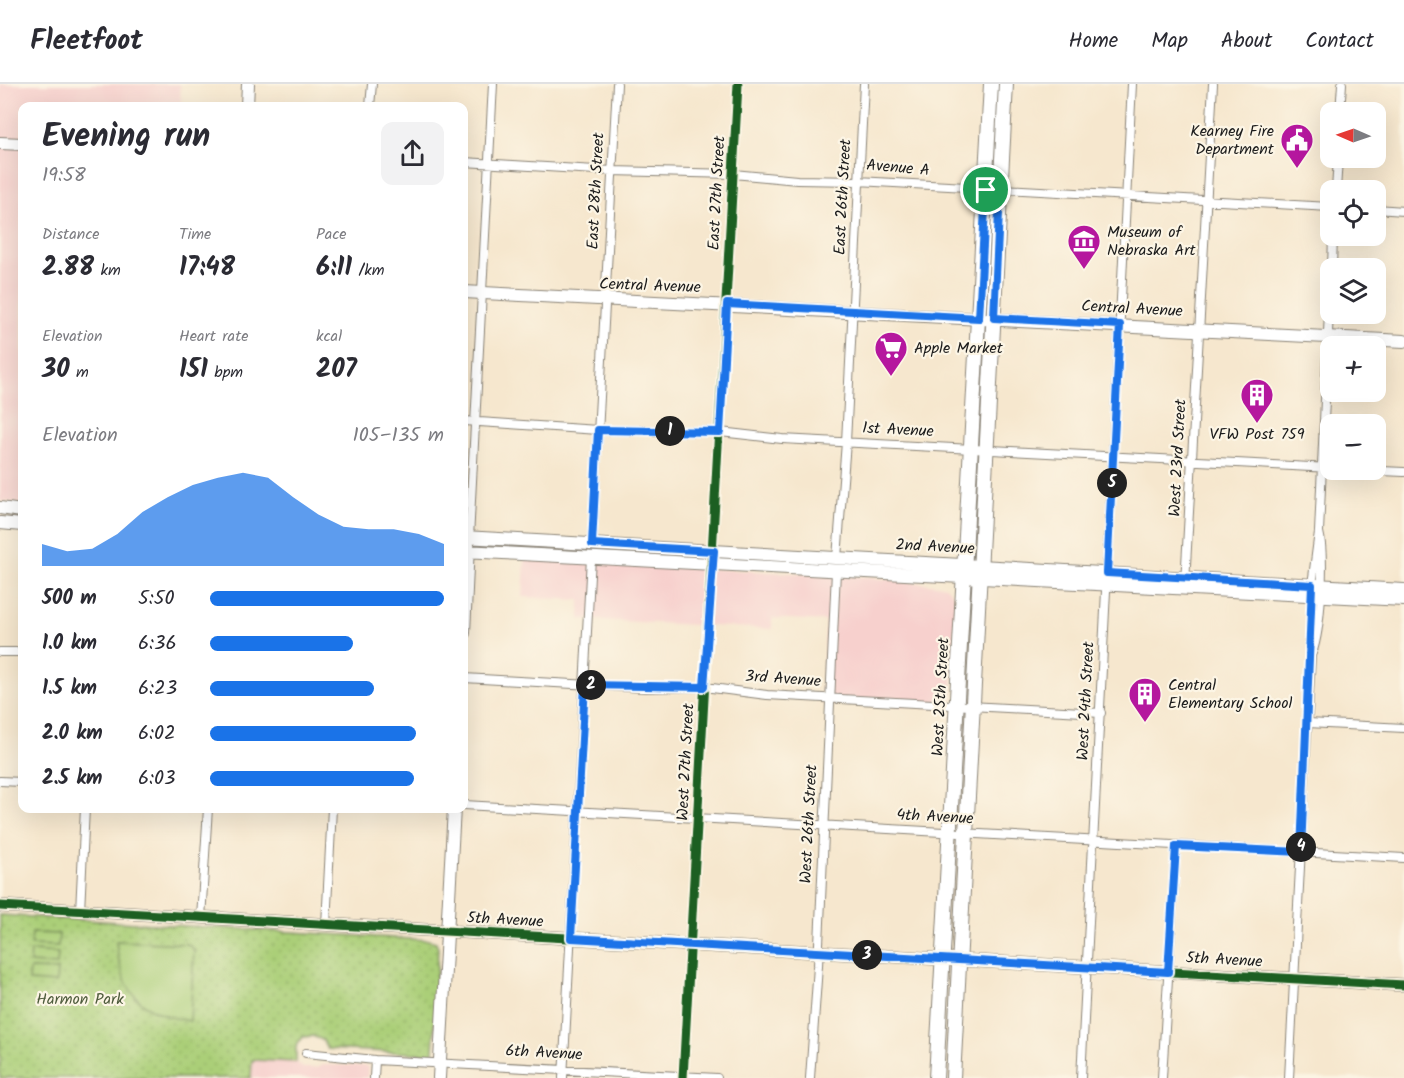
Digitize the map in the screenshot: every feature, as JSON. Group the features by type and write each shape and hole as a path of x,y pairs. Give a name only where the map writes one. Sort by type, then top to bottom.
{"main road":[{"path":"986,318 986,190 991,84"},
{"path":"986,318 1000,191 1006,84"},
{"name":"West 25th Street","path":"936,1078 971,449 986,318"},
{"name":"West 25th Street","path":"953,1078 986,450 986,318"}],"street":[{"path":"247,102 248,84"},
{"path":"370,102 372,84"},
{"path":"468,511 493,84"},
{"name":"East 28th Street","path":"592,544 617,84"},
{"name":"East 27th Street","path":"727,304 738,84"},
{"name":"East 26th Street","path":"852,313 864,84"},
{"name":"West 24th Street","path":"1081,1078 1095,841 1132,84"},
{"name":"West 23rd Street","path":"1185,583 1214,84"},
{"path":"1341,102 1342,84"},
{"path":"0,143 18,144"},
{"name":"Avenue A","path":"468,162 612,171 733,174 797,180 858,181 1000,191 1320,207"},
{"path":"1386,210 1404,211"},
{"name":"Central Avenue","path":"468,292 1320,336"},
{"name":"West 27th Street","path":"683,1077 727,304"},
{"name":"West 26th Street","path":"810,1078 819,952 830,698 852,313"},
{"name":"Central Avenue","path":"1386,340 1404,341"},
{"name":"1st Avenue","path":"468,420 598,430 720,432 846,442 1320,468"},
{"path":"1386,471 1404,472"},
{"path":"1289,1078 1311,656 1322,543 1318,532 1324,480"},
{"path":"0,508 18,510"},
{"path":"0,523 18,525"},
{"name":"2nd Avenue","path":"468,537 592,544 713,558"},
{"name":"2nd Avenue","path":"468,551 837,564 1316,591 1404,600"},
{"path":"563,1074 591,557"},
{"name":"2nd Avenue","path":"1316,591 1404,590"},
{"path":"0,651 18,652"},
{"name":"3rd Avenue","path":"468,678 585,685 704,687 830,698 1101,713"},
{"path":"1308,723 1404,728"},
{"path":"0,781 18,782"},
{"name":"4th Avenue","path":"468,805 1404,858"},
{"path":"80,911 85,813"},
{"path":"201,918 207,813"},
{"path":"326,925 332,813"},
{"path":"439,1078 454,813"},
{"path":"1162,1078 1176,846"},
{"name":"5th Avenue","path":"0,906 447,933 1404,985"},
{"name":"6th Avenue","path":"306,1053 563,1074 717,1078"},
{"path":"374,1078 375,1060"}],"shaded area":[{"path":"0,84 180,84 181,102 18,102 18,503 0,501"},
{"path":"525,559 865,577 946,586 954,596 955,619 951,711 946,708 821,704 826,621 772,618 772,629 580,619 580,600 523,597"},
{"path":"252,1060 296,1062 303,1068 316,1068 323,1065 368,1066 367,1078 251,1078"}],"green space":[{"name":"Harmon Park","path":"0,915 436,942 438,948 433,1054 327,1049 323,1040 312,1036 303,1037 296,1046 296,1062 252,1060 251,1078 0,1078"},
{"path":"32,933 59,934 58,946 31,945"},
{"path":"116,941 188,944 194,950 190,1021 158,1012 145,1006 136,997 122,974"},
{"path":"31,951 58,953 57,965 30,963"},
{"path":"30,969 57,970 56,983 29,981"}],"cycle path":[{"path":"683,1078 738,84"},
{"path":"0,906 1404,985"}],"place":[{"name":"Kearney Fire Department","path":"1297,169"},
{"name":"Museum of Nebraska Art","path":"1084,270"},
{"name":"Apple Market","path":"891,377"},
{"name":"VFW Post 759","path":"1257,424"},
{"name":"Central Elementary School","path":"1145,723"}],"route":[{"path":"986,190 1000,191 994,318 1120,325 1107,573 1312,585 1311,656 1301,852 1176,846 1168,972 571,938 585,685 645,688 704,687 714,551 592,544 598,430 720,432 727,304 789,310 979,318 986,190"}]}
